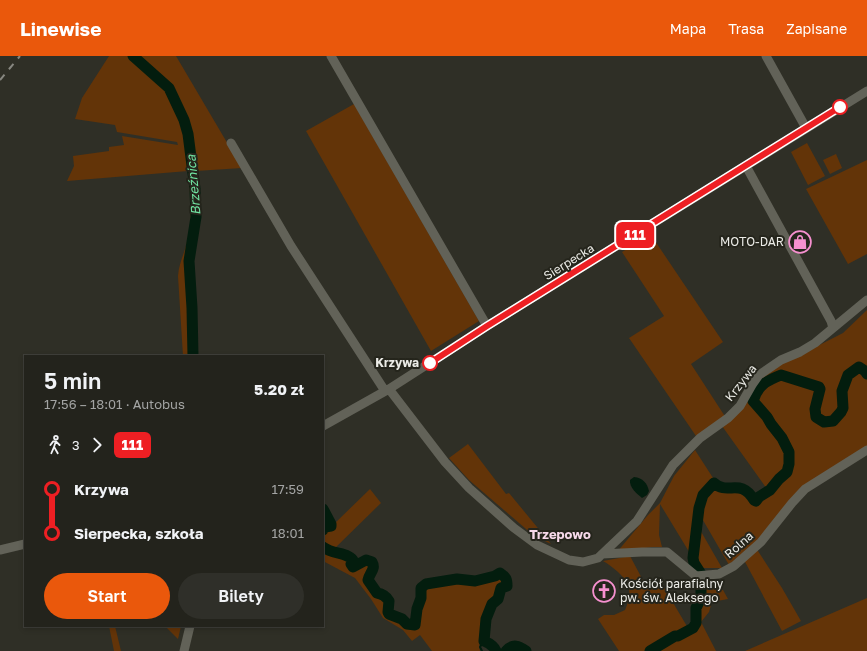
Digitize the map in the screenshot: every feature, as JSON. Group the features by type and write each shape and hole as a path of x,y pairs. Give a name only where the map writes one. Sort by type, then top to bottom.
{"street":[{"path":"331,56 487,326"},
{"path":"766,56 806,128"},
{"name":"Sierpecka","path":"324,425 387,390 487,326 867,91"},
{"name":"Krzywa","path":"231,143 291,246 387,390 445,462 469,488 514,528 537,545 569,560 583,562 598,558 637,521 673,465 700,438 728,418 740,406 759,376 781,360 800,352 833,328 867,300"},
{"path":"746,166 831,321 833,328"},
{"name":"Rolna","path":"602,554 667,552 701,576 719,574 734,566 761,542 805,489 867,450"},
{"path":"0,550 24,544"},
{"path":"184,651 190,627"}],"shaded area":[{"path":"109,56 176,56 242,168 196,171 199,211 192,263 192,284 197,332 197,355 183,355 178,276 190,229 191,204 188,171 67,181 74,166 73,156 109,151 109,147 124,145 122,136 178,145 177,142 117,132 115,125 75,119 82,98"},
{"path":"354,104 479,321 431,351 306,131"},
{"path":"807,143 825,176 808,185 791,152"},
{"path":"836,154 842,168 830,174 823,160"},
{"path":"867,160 867,254 848,264 806,189"},
{"path":"651,235 723,342 691,364 726,418 696,436 629,338 664,316 622,252"},
{"path":"867,310 867,372 860,366 857,366 847,373 841,391 842,408 841,411 832,419 825,420 818,417 817,414 822,389 820,385 781,373 770,377 762,383 755,392 751,402 762,412 781,439 787,451 787,467 785,473 777,479 770,488 767,489 722,426 753,386 776,365 796,357 843,333"},
{"path":"860,369 867,377 867,447 810,483 754,545 729,565 700,515 704,495 715,485 721,489 742,490 756,502 760,498 770,493 779,481 789,472 791,463 790,452 784,437 772,423 769,416 755,401 757,391 783,376 819,387 814,408 815,418 823,423 833,422 842,413 845,407 843,392 848,376"},
{"path":"468,444 506,494 509,493 551,544 533,535 469,480 449,458"},
{"path":"695,450 715,481 702,494 697,511 691,555 660,504 659,535 662,547 617,552 660,503 674,476"},
{"path":"634,477 646,483 648,488 649,491 647,495 642,498 632,488 630,483 630,480"},
{"path":"370,489 381,503 332,551 329,551 324,547 324,530 332,528 333,525"},
{"path":"699,528 722,568 702,568 695,559 698,547 696,545"},
{"path":"756,548 801,621 782,631 744,560"},
{"path":"324,550 334,554 346,555 353,560 350,564 351,568 367,562 372,563 373,567 367,580 375,593 386,598 388,603 387,614 407,625 413,626 417,625 418,623 418,609 423,599 422,589 426,585 457,580 477,582 494,578 499,575 502,575 506,581 505,585 500,588 497,599 491,604 486,613 484,620 484,634 479,646 480,651 432,651 420,635 412,641 403,630 383,618 355,578 324,562"},
{"path":"630,556 646,586 659,579 688,628 660,641 647,651 619,651 598,619 604,615 614,615 625,610 629,599 629,590 626,581 618,572 603,561"},
{"path":"704,586 723,590 728,599 712,602 709,612 701,622 716,651 654,651 687,632 694,631 698,622 697,612 703,600"},
{"path":"867,598 867,651 745,651"},
{"path":"109,627 115,627 121,651 114,651"},
{"path":"166,627 181,627 178,639"}],"waterway":[{"name":"Brzeźnica","path":"133,56 169,88 184,120 188,134 195,189 196,217 189,261 193,355"},
{"name":"Brzeźnica","path":"650,651 675,636 678,636 693,628 696,623 696,608 701,598 701,574 694,563 693,558 699,508 703,495 714,483 719,487 744,489 756,501 759,497 770,490 787,472 789,452 782,438 753,401 760,387 771,379 781,375 819,387 820,389 815,409 816,417 824,422 833,421 843,408 842,391 848,375 859,367 867,374"},
{"name":"Brzeźnica","path":"324,511 331,524 331,526 324,528"},
{"name":"Brzeźnica","path":"324,548 349,557 354,562 351,564 353,567 366,560 372,562 373,569 368,580 377,593 381,594 389,601 389,614 402,619 407,624 415,625 417,609 421,598 421,588 426,584 457,579 475,581 495,576 500,573 506,578 507,586 501,588 498,599 492,604 486,619 484,641 491,645 496,651"},
{"path":"482,651 480,647 484,641"},
{"name":"Brzeźnica","path":"506,651 514,646 526,651"}],"railway":[{"path":"0,80 20,56"}],"bus line":[{"name":"111","path":"430,363 840,107"}],"place":[{"name":"MOTO-DAR","path":"800,242"},
{"name":"Krzywa","path":"430,363"},
{"name":"Kościół parafialny pw. św. Aleksego","path":"604,591"}],"district":[{"name":"Trzepowo","path":"560,534"}]}
